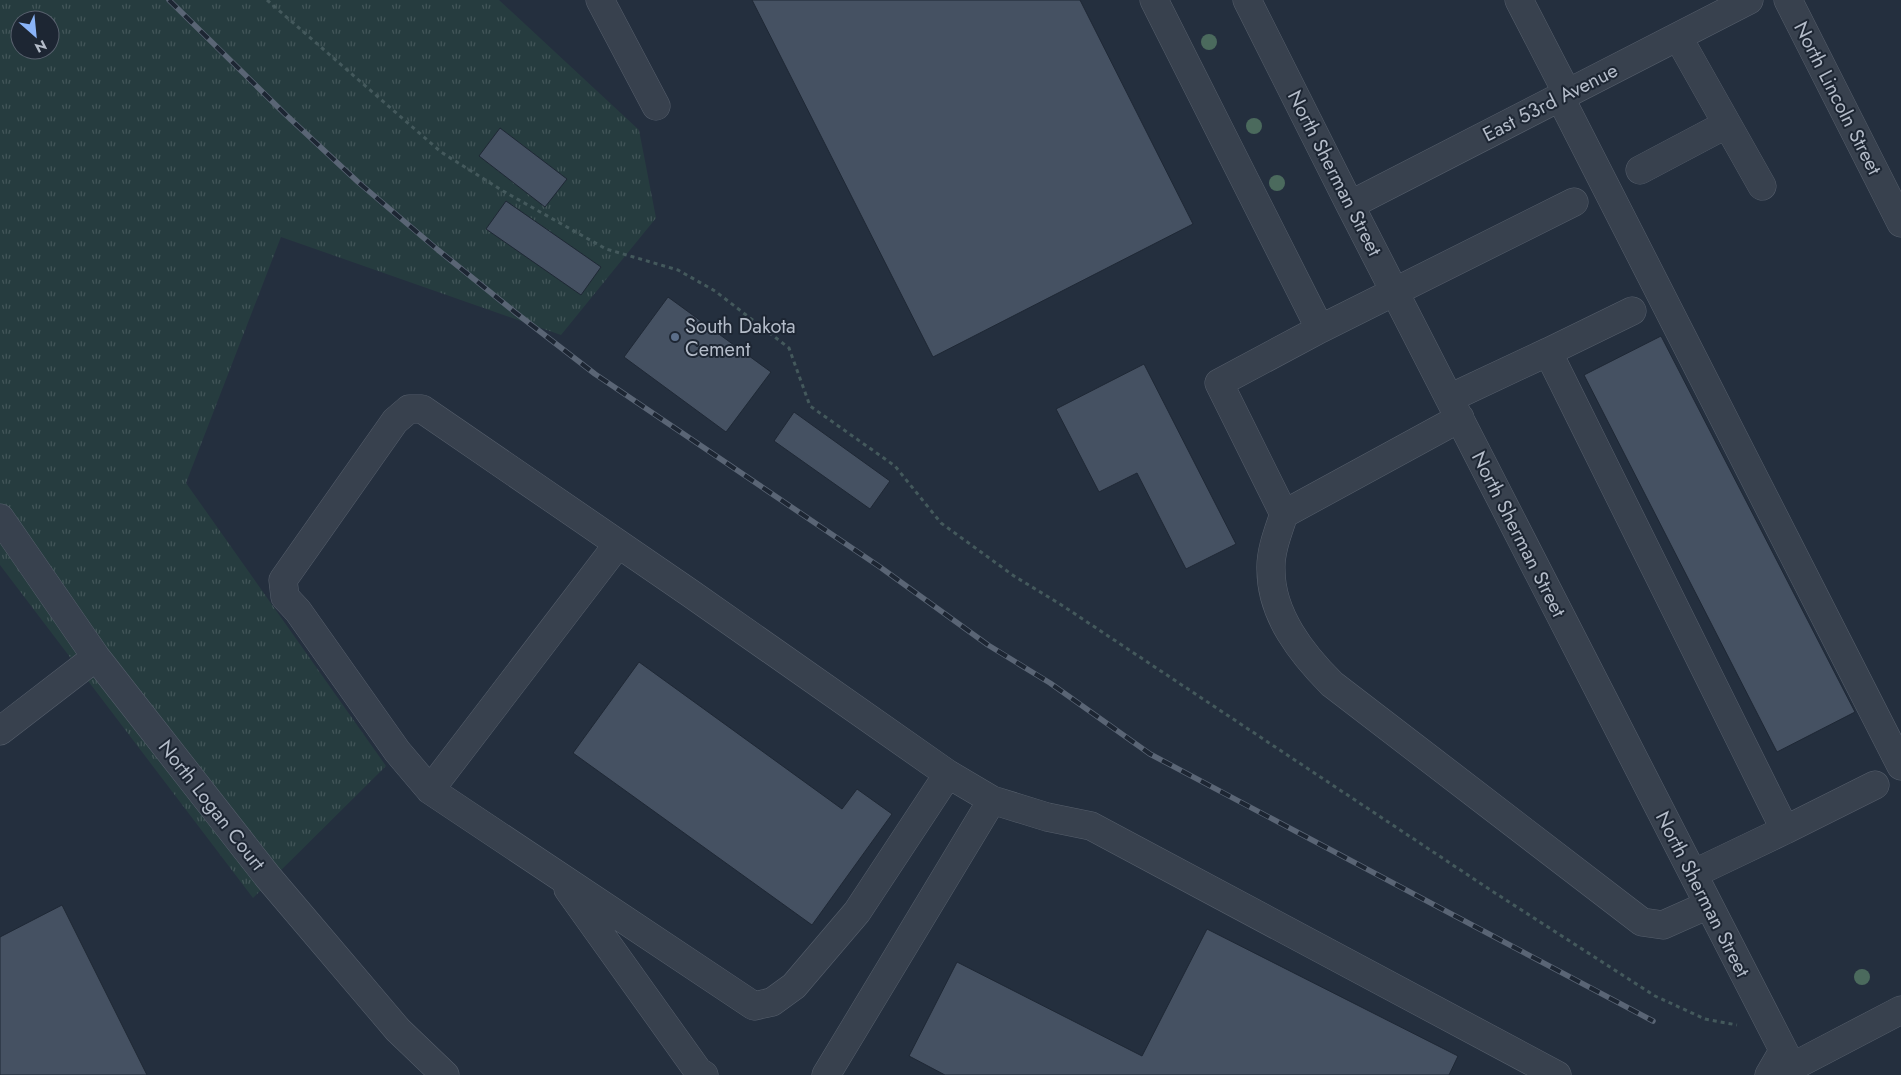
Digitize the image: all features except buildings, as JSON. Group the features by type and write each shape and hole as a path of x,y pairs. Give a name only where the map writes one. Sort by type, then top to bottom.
{"street":[{"path":"600,0 656,106"},
{"path":"1154,0 1320,328"},
{"name":"North Sherman Street","path":"1248,0 1350,205 1766,1016 1781,1064"},
{"path":"1519,0 1564,95 1901,766"},
{"name":"East 53rd Avenue","path":"1350,205 1749,0"},
{"name":"North Lincoln Street","path":"1788,0 1901,223"},
{"path":"1678,37 1762,186"},
{"path":"1640,170 1727,124"},
{"path":"1284,514 1219,383 1320,328 1574,202"},
{"path":"1632,311 1548,352 1284,514 1275,541 1270,570 1275,595 1283,618 1298,645 1312,664 1332,684 1642,922 1663,925 1708,905"},
{"path":"1548,352 1785,830"},
{"path":"948,774 857,912 794,986 772,1002 754,1006 430,790 397,752 298,611 285,597 283,580 395,421 409,409 422,410 948,774 992,800 1047,817 1091,826 1557,1075"},
{"name":"North Logan Court","path":"0,518 96,657 274,884 398,1030 445,1075"},
{"path":"430,790 618,544"},
{"path":"0,732 96,657"},
{"path":"1692,874 1875,785"},
{"path":"826,1075 992,800"},
{"path":"558,875 698,1071 704,1075"},
{"path":"1781,1064 1901,1010"}],"path":[{"path":"267,0 441,152 503,191 606,249 678,270 715,291 782,342 789,348 810,406 895,466 941,523 1014,576 1060,604 1492,891 1656,996 1705,1019 1739,1026 1766,1016"}],"green space":[{"path":"0,0 499,0 639,130 656,218 561,335 281,237 186,483 386,766 253,898 0,565"}],"railway":[{"path":"169,0 285,114 358,182 516,313 595,374 880,567 988,645 1050,683 1150,754 1653,1021"}],"place":[{"name":"South Dakota Cement","path":"675,337"}]}
